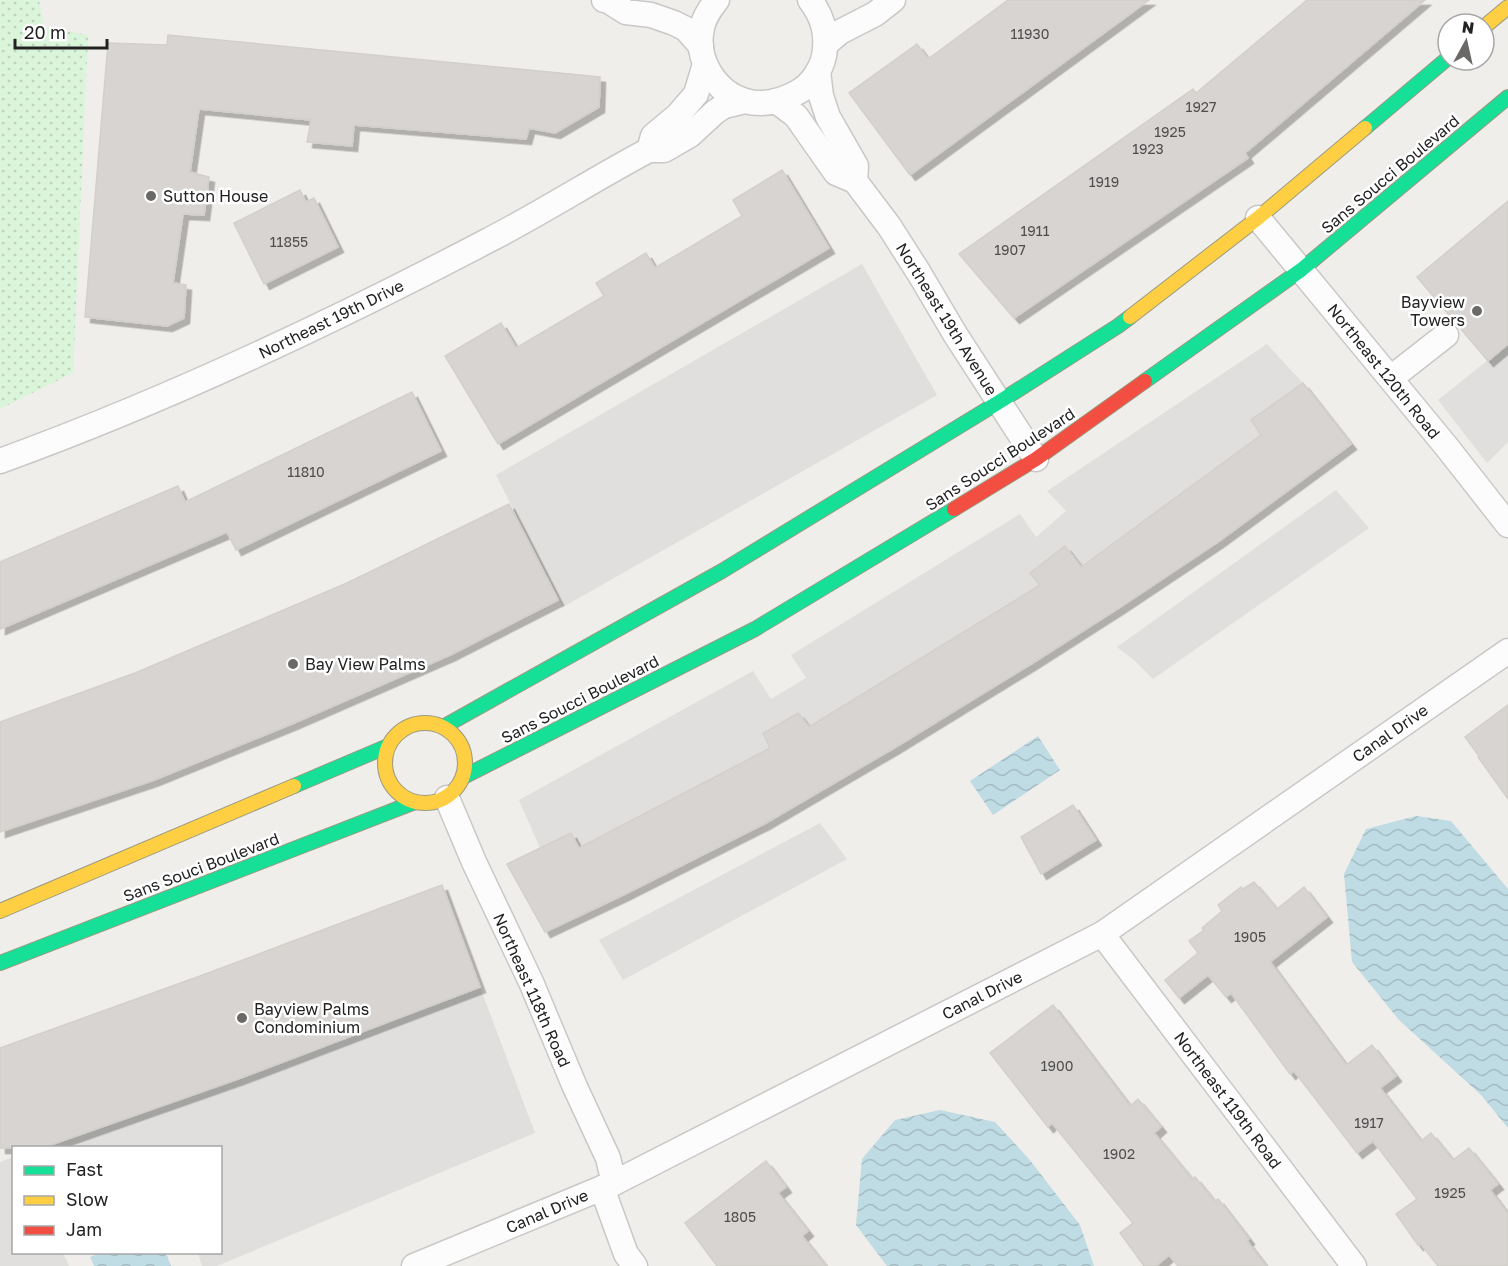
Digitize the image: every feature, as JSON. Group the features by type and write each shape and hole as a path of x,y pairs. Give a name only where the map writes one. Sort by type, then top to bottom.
{"street":[{"path":"606,0 626,12 651,15 686,29 703,55 714,79 726,92 745,101 765,103 785,99 803,89 815,76 823,61 826,44 825,27 818,10 810,0"},
{"name":"Northeast 19th Drive","path":"649,150 653,136 678,115 696,94 703,55 702,28 708,12 717,0"},
{"path":"826,44 840,32 875,14 893,0"},
{"path":"1496,17 1508,7"},
{"path":"443,727 722,571 999,402 1118,326 1258,218 1436,68"},
{"name":"Northeast 19th Avenue","path":"818,71 821,96 828,117 856,166 855,182"},
{"name":"Sans Soucci Boulevard","path":"463,777 755,629 1036,459 1301,270 1508,97"},
{"name":"Northeast 19th Drive","path":"0,461 206,379 332,319 489,240 649,150 664,150 690,135 724,106 745,101"},
{"name":"Northeast 19th Avenue","path":"776,101 795,116 836,173 855,182 889,226 955,334 1036,459"},
{"name":"Northeast 120th Road","path":"1258,218 1391,378 1508,525"},
{"path":"1391,378 1446,335"},
{"name":"Canal Drive","path":"414,1266 608,1185 1102,934 1508,651"},
{"path":"431,723 443,727 460,743 464,754 463,777 447,798 426,803 404,798 388,780 385,757 388,746 396,735 406,728 431,723"},
{"path":"0,911 388,746"},
{"name":"Northeast 118th Road","path":"447,798 608,1158 608,1185 626,1254 635,1266"},
{"name":"Sans Souci Boulevard","path":"0,963 415,802"},
{"name":"Northeast 119th Road","path":"1102,934 1353,1266"}],"green space":[{"path":"0,0 39,0 44,27 88,35 73,373 0,409"}],"shaded area":[{"path":"862,264 937,395 563,607 496,475"},
{"path":"1267,344 1303,383 1251,420 1261,435 1081,566 1069,550 1031,572 1040,585 809,727 797,713 763,732 770,748 579,848 571,833 540,848 519,800 753,671 771,699 806,678 791,655 1020,514 1036,537 1066,511 1047,491"},
{"path":"1508,344 1508,442 1487,463 1438,400"},
{"path":"1336,490 1369,528 1153,679 1117,647"},
{"path":"820,823 847,859 623,980 599,940"},
{"path":"480,987 535,1133 217,1266 202,1266 198,1254 222,1254 222,1146 45,1146"},
{"path":"12,1157 12,1254 63,1254 69,1266 0,1266 0,1162"}],"water":[{"path":"1038,736 1060,770 993,815 970,781"},
{"path":"1416,816 1451,821 1508,889 1508,1128 1481,1095 1399,1020 1352,962 1344,874 1366,829"},
{"path":"940,1110 995,1122 1029,1159 1080,1225 1094,1266 887,1266 856,1225 862,1159 895,1120"},
{"path":"98,1254 166,1254 171,1266 94,1266 90,1257"}],"building":[{"path":"1008,0 1149,0 910,175 849,93 917,44 928,59"},
{"path":"1307,0 1425,0 1245,153 1248,158 1014,318 959,254 1193,89 1196,93"},
{"name":"Sutton House","path":"168,35 600,77 599,107 555,133 529,128 526,139 354,125 352,146 307,142 311,120 199,109 190,172 209,177 204,215 183,214 173,283 186,285 184,318 167,326 85,317 108,43 167,45"},
{"path":"782,170 829,248 498,444 445,356 501,323 516,348 604,296 596,283 646,253 655,268 742,216 733,200"},
{"path":"300,190 306,202 314,198 338,247 264,284 234,223"},
{"name":"Bayview Towers","path":"1508,201 1508,344 1488,361 1417,277"},
{"path":"1303,383 1351,444 1218,542 1031,664 764,824 545,932 507,864 571,833 579,848 770,748 763,733 798,713 809,727 1040,585 1030,573 1065,546 1081,567 1261,435 1251,420"},
{"path":"412,392 441,451 236,550 227,532 0,629 0,562 178,486 185,502"},
{"name":"Bay View Palms","path":"509,504 558,600 450,655 294,723 154,780 0,832 0,722 135,673 347,583"},
{"path":"1508,705 1508,799 1465,737"},
{"path":"1073,805 1096,840 1041,874 1021,837"},
{"path":"1254,882 1277,909 1304,887 1327,917 1270,962 1346,1065 1372,1045 1396,1076 1380,1088 1421,1141 1431,1133 1453,1160 1469,1148 1498,1184 1490,1190 1508,1214 1508,1266 1438,1266 1420,1243 1418,1245 1396,1214 1417,1199 1373,1141 1357,1153 1294,1071 1290,1074 1231,993 1226,997 1208,975 1179,998 1165,980 1198,953 1189,941 1204,930 1202,928 1222,911 1218,905 1241,887 1243,889"},
{"name":"Bayview Palms Condominium","path":"442,885 480,987 238,1079 48,1146 0,1148 0,1048"},
{"path":"1053,1005 1130,1106 1138,1099 1161,1127 1154,1133 1192,1179 1195,1177 1215,1202 1218,1199 1249,1239 1247,1241 1266,1266 1178,1266 1169,1255 1156,1266 1144,1266 1120,1233 1133,1223 1052,1123 1048,1127 990,1053"},
{"path":"766,1161 786,1187 778,1193 808,1231 802,1236 826,1266 717,1266 685,1223"}],"traffic: fast":[{"path":"1365,128 1436,68"},
{"path":"1145,381 1301,270 1508,97"},
{"path":"443,727 722,571 999,402 1130,317"},
{"path":"463,777 755,629 954,509"},
{"path":"294,786 388,746"},
{"path":"0,963 415,802"}],"traffic: slow":[{"path":"1496,17 1508,7"},
{"path":"1130,317 1258,218 1365,128"},
{"path":"425,723 440,726 453,735 462,748 465,763 462,778 453,791 440,800 425,803 410,800 397,791 388,778 385,763 388,748 397,735 410,726 425,723"},
{"path":"0,911 294,786"}],"traffic: jam":[{"path":"954,509 1036,459 1145,381"}],"place":[{"name":"Sutton House","path":"151,196"},
{"name":"Bayview Towers","path":"1477,311"},
{"name":"Bay View Palms","path":"293,664"},
{"name":"Bayview Palms Condominium","path":"242,1018"}]}
